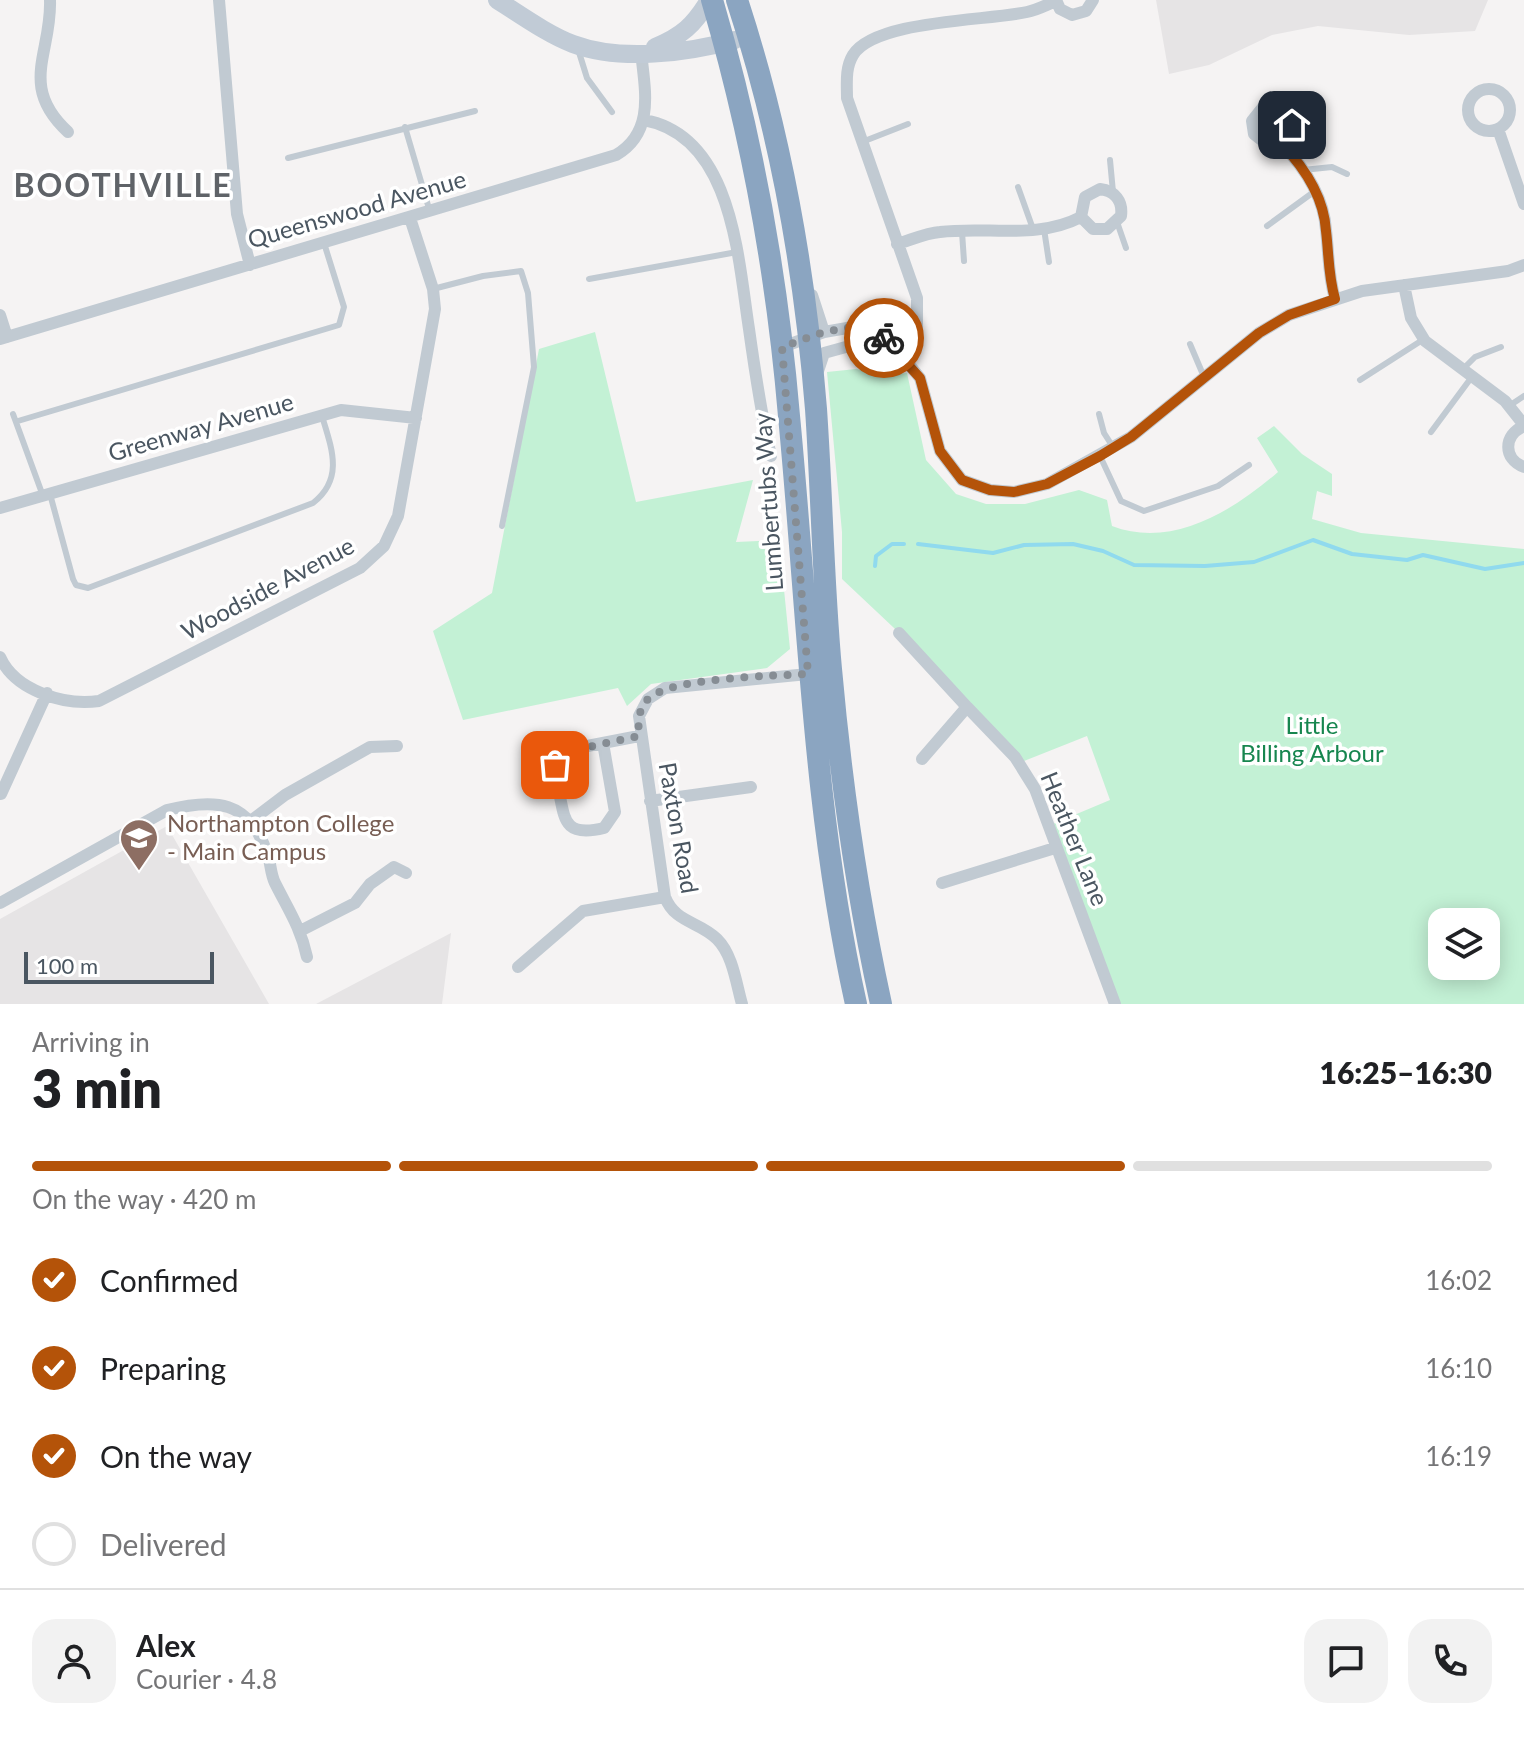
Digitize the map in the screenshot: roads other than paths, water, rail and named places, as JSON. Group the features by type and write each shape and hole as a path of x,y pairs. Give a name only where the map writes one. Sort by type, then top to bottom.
{"highway":[{"name":"Lumbertubs Way","path":"710,0 752,150 782,347 820,799 842,942 856,1004"},
{"name":"Lumbertubs Way","path":"737,0 774,135 815,334 815,407 831,670 855,863 881,1004"}],"street":[{"path":"50,0 50,26 38,75 56,121 68,132"},
{"path":"219,0 237,214 250,265"},
{"path":"497,0 577,46 641,52 698,49 749,36"},
{"path":"641,52 678,38 693,26 710,0"},
{"path":"899,353 917,327 917,298 847,98 847,71 853,54 872,39 898,31 1029,12 1056,1 1065,13 1078,15 1086,11 1093,0"},
{"path":"641,52 646,100 644,120"},
{"name":"Queenswood Avenue","path":"4,338 616,155 632,143 644,120"},
{"name":"Lumbertubs Way","path":"644,120 678,132 707,166 725,199 737,252 761,417 771,456"},
{"path":"1498,129 1524,204"},
{"path":"1281,143 1315,191 1326,228 1326,271 1335,299"},
{"path":"1093,190 1113,193 1122,209 1117,222 1100,230 1087,225 1081,217 1081,203 1093,190"},
{"path":"897,244 938,232 1038,230 1081,217"},
{"name":"Woodside Avenue","path":"0,657 21,684 90,702 107,698 370,561 389,537 398,516 434,320 433,289 410,218"},
{"path":"782,347 815,334 853,327 889,340 920,378 940,451 962,480 990,490 1014,492 1047,484 1114,447 1259,333 1289,315 1335,299 1404,285 1508,271 1524,265"},
{"path":"1404,285 1411,318 1424,339 1509,406 1524,426 1512,433 1508,447 1512,460 1524,467"},
{"path":"0,315 4,338"},
{"path":"815,407 818,371 824,353 853,345 899,353"},
{"name":"Greenway Avenue","path":"0,508 322,416 356,409 416,418"},
{"name":"Heather Lane","path":"899,633 1015,757 1035,789 1115,1004"},
{"name":"Paxton Road","path":"742,1004 725,949 713,935 680,918 665,897 639,736 639,716 644,704 665,688 808,674"},
{"path":"1,794 47,693"},
{"path":"922,759 967,707"},
{"path":"603,743 615,812 604,828 578,830 566,823 561,813 555,765 570,751 603,743 639,736"},
{"path":"252,820 285,795 370,747 397,746"},
{"path":"650,801 751,787"},
{"path":"0,903 167,810 197,802 223,804 252,820 267,853 273,879 302,930 307,957"},
{"path":"942,883 1055,848"},
{"path":"302,930 355,903 370,884 394,867 406,873"},
{"path":"518,967 583,911 665,897"}],"lane":[{"path":"577,46 587,78 612,112"},
{"path":"288,158 475,111"},
{"path":"862,142 908,124"},
{"path":"405,127 430,212"},
{"path":"1110,160 1113,193"},
{"path":"1303,170 1332,167 1347,174"},
{"path":"1018,187 1049,262"},
{"path":"1267,226 1315,191"},
{"path":"1117,222 1126,248"},
{"path":"962,232 964,261"},
{"path":"18,421 339,325 344,307 324,243"},
{"path":"589,279 737,252"},
{"path":"433,289 483,276 521,271 528,293 534,367 502,526"},
{"path":"1360,380 1424,339"},
{"path":"1190,344 1204,377"},
{"path":"1431,432 1475,357 1501,347"},
{"path":"1509,406 1524,396"},
{"path":"13,414 46,495 73,579 76,585 88,588 313,503 328,488 334,470 322,416"},
{"path":"1099,414 1104,433 1114,447"},
{"path":"1100,456 1121,501 1144,511 1218,486 1249,465"}],"waterway":[{"path":"918,544 993,553 1024,545 1073,544 1103,551 1134,565 1205,566 1254,562 1313,540 1352,554 1407,560 1423,555 1485,569 1524,563"},
{"path":"875,566 876,556 892,544 904,544"}],"place":[{"name":"Northampton College - Main Campus","path":"139,872"}],"district":[{"name":"BOOTHVILLE","path":"123,186"}],"park label":[{"name":"Little Billing Arbour","path":"1312,740"}]}
